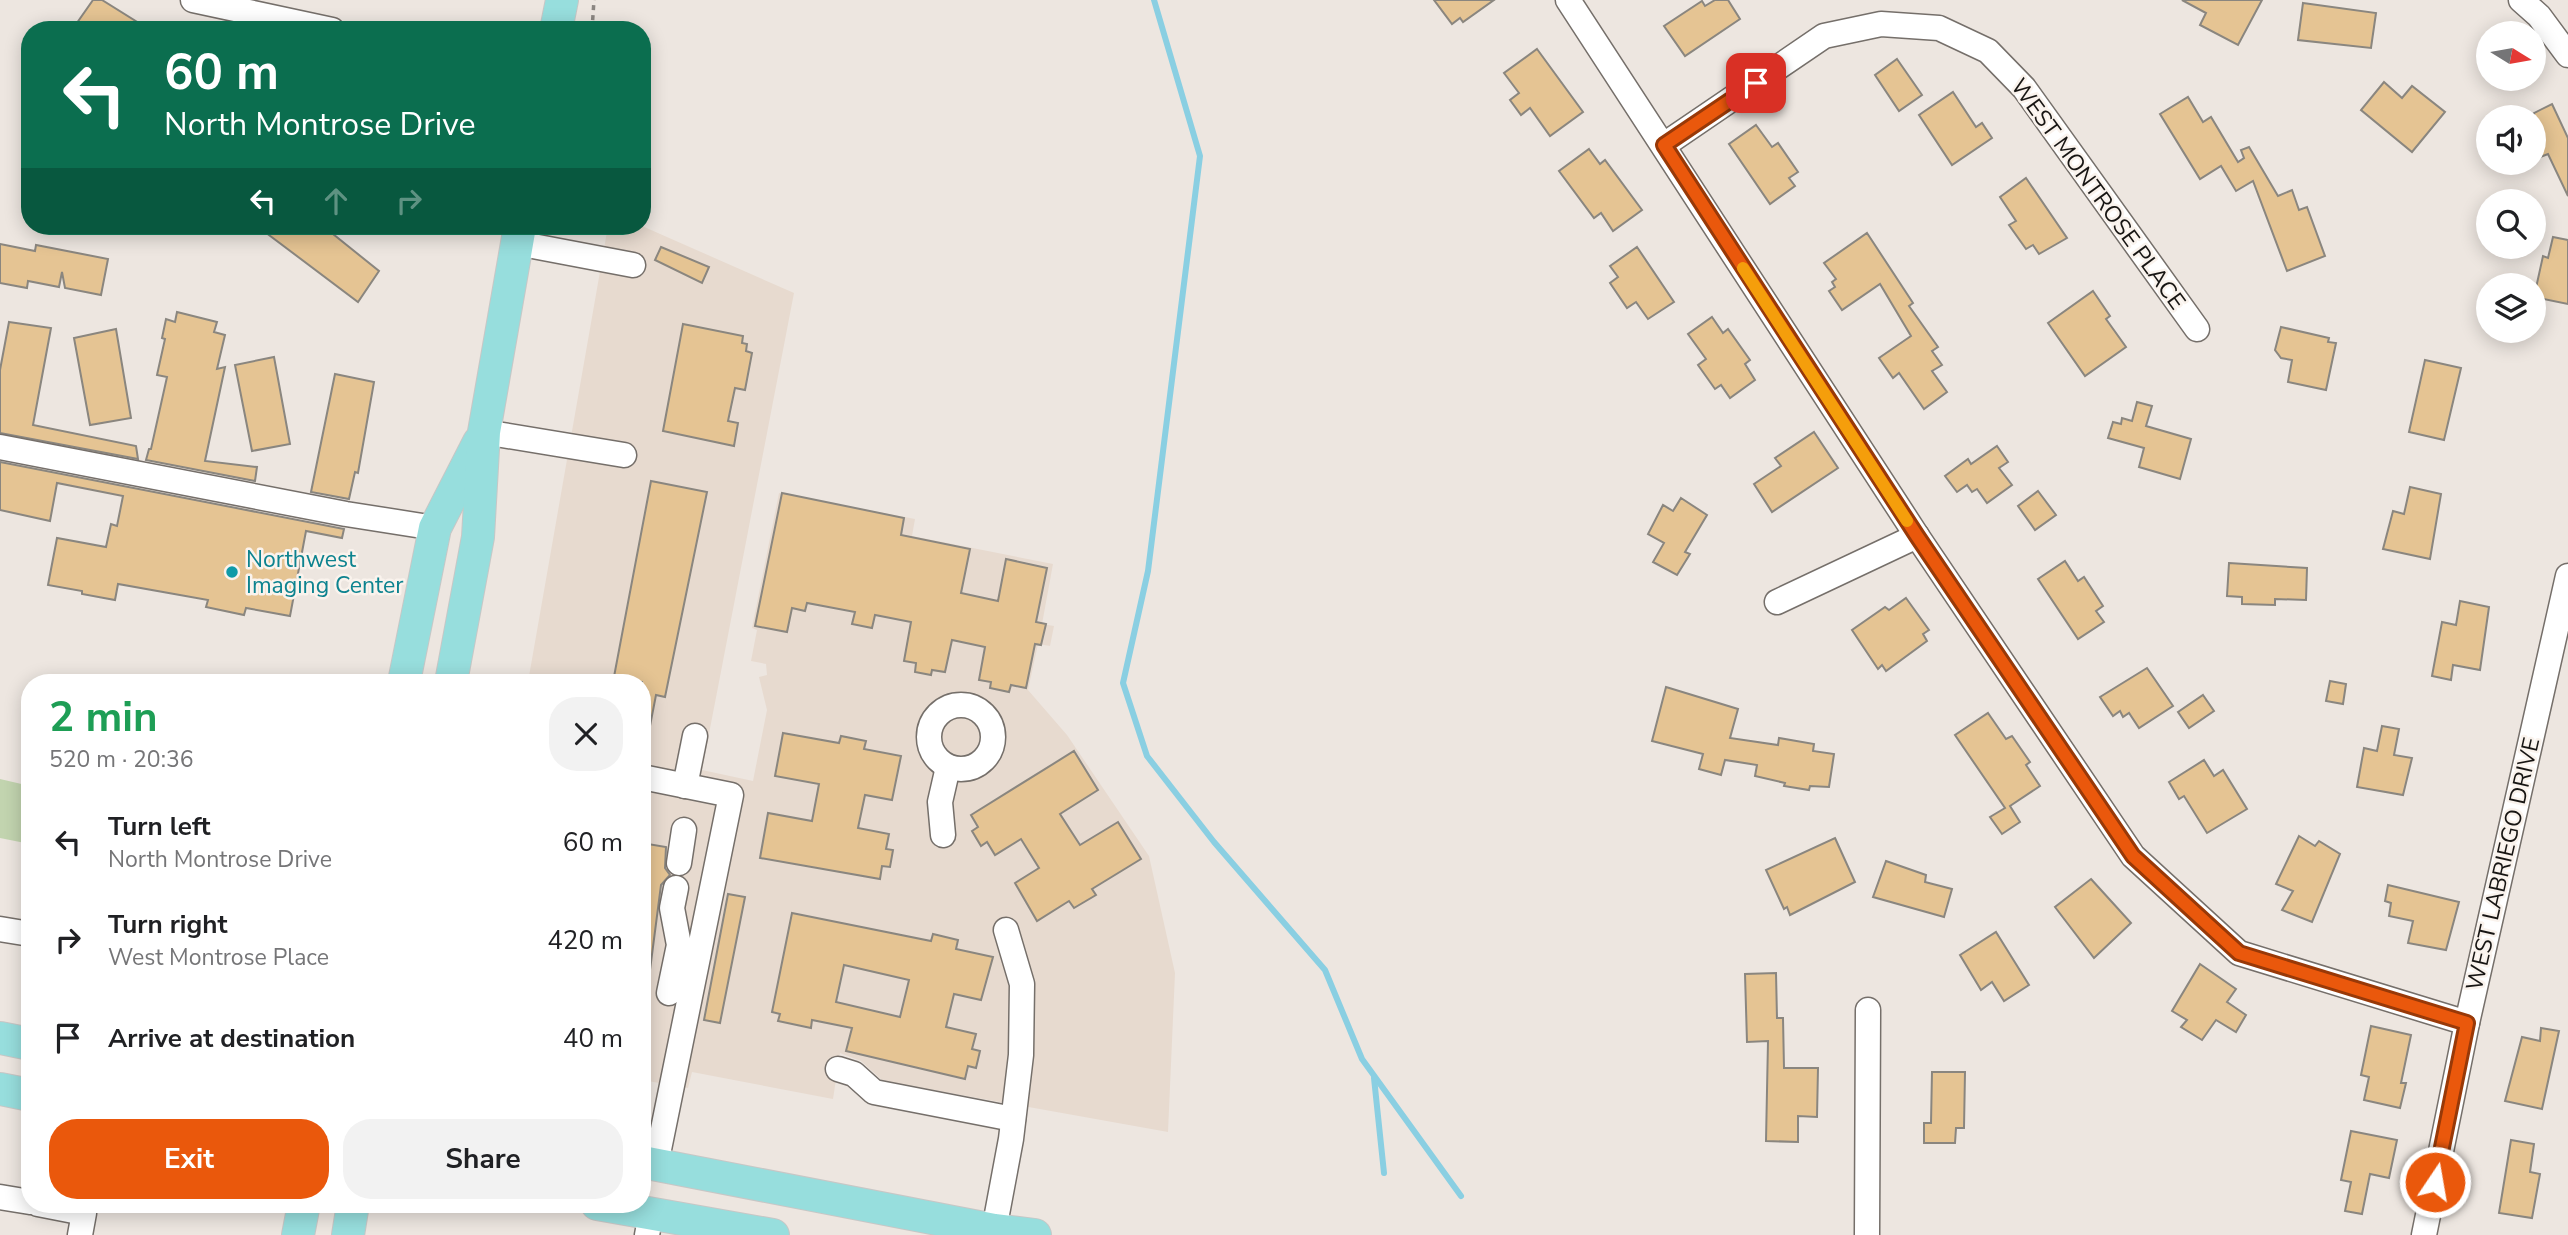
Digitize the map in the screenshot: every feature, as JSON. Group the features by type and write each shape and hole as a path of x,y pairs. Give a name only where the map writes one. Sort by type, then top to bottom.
{"main road":[{"path":"558,21 562,0"},
{"path":"452,674 478,537 484,432 518,235"},
{"path":"406,674 435,528 484,432"},
{"path":"0,1038 21,1042"},
{"path":"0,1090 21,1094"},
{"path":"651,1163 993,1230 1035,1235"},
{"path":"298,1235 302,1213"},
{"path":"348,1235 352,1213"},
{"path":"620,1213 649,1224 773,1235"}],"street":[{"path":"193,0 290,21"},
{"path":"1568,0 1917,536 2133,856 2239,953 2467,1023"},
{"path":"2521,0 2539,16 2568,55"},
{"name":"WEST MONTROSE PLACE","path":"1664,145 1824,36 1881,24 1939,28 1987,51 2024,88 2197,329"},
{"path":"522,235 633,265"},
{"path":"484,432 624,455"},
{"path":"0,447 346,514 435,528"},
{"path":"1777,602 1917,536"},
{"name":"WEST LABRIEGO DRIVE","path":"2424,1235 2467,1023 2568,576"},
{"path":"685,786 695,736"},
{"path":"943,835 940,802 948,766"},
{"path":"651,779 731,795 651,1154"},
{"path":"679,863 684,830"},
{"path":"669,993 679,945 672,908 676,888"},
{"path":"0,929 21,932"},
{"path":"993,1230 1013,1119 1021,1055 1022,984 1006,930"},
{"path":"1867,1235 1868,1010"},
{"path":"838,1069 854,1074 874,1092 1013,1119"},
{"path":"0,1197 21,1200"},
{"path":"80,1235 84,1213"}],"path":[{"path":"593,21 594,0"}],"shaded area":[{"path":"651,230 794,293 702,770 753,781 767,710 759,677 767,675 766,664 751,661 757,630 752,628 779,493 915,519 912,536 1053,564 1042,624 1054,626 1050,646 1038,644 1028,690 1067,735 1149,856 1175,973 1168,1132 883,1081 861,1061 840,1053 833,1099 692,1072 688,1088 651,1082 651,674 529,674 606,235 651,235"}],"green space":[{"path":"0,779 21,784 21,842 0,838"}],"building":[{"path":"93,0 102,0 136,21 78,21"},
{"path":"1434,0 1494,0 1463,22 1460,18 1452,24"},
{"path":"1715,0 1728,0 1740,19 1685,56 1664,26 1702,1 1705,6"},
{"path":"2182,0 2262,0 2238,45 2200,25 2206,13"},
{"path":"2303,3 2376,13 2371,48 2298,40"},
{"path":"1537,49 1583,112 1550,136 1530,108 1521,115 1510,100 1519,93 1504,73"},
{"path":"1897,59 1922,95 1899,111 1875,75"},
{"path":"2384,82 2402,98 2412,86 2445,112 2412,152 2361,110"},
{"path":"1953,92 1976,127 1982,123 1992,138 1952,165 1919,115"},
{"path":"2188,97 2203,122 2211,117 2238,162 2244,158 2241,150 2249,147 2278,196 2292,190 2299,210 2307,207 2325,256 2287,271 2253,181 2236,191 2221,166 2200,179 2160,114"},
{"path":"2552,104 2568,138 2568,196 2548,154 2546,155 2546,107"},
{"path":"1756,125 1772,147 1778,143 1798,172 1789,178 1795,186 1770,204 1729,144"},
{"path":"1589,149 1600,164 1605,160 1642,210 1613,231 1601,213 1594,218 1559,171"},
{"path":"2026,178 2067,238 2039,254 2033,245 2026,249 2009,225 2016,221 2000,197"},
{"path":"1867,233 1913,303 1909,306 1938,347 1932,351 1942,365 1932,371 1947,392 1924,409 1899,373 1893,378 1879,358 1911,336 1880,284 1842,310 1829,291 1835,287 1832,282 1836,279 1824,263"},
{"path":"269,235 334,235 379,271 358,302"},
{"path":"2553,237 2568,240 2568,304 2546,299 2546,273 2539,273 2542,259 2548,258"},
{"path":"0,244 35,251 36,245 108,259 101,295 65,288 62,272 59,287 28,281 27,288 0,283"},
{"path":"661,247 709,267 702,283 655,260"},
{"path":"1637,247 1674,302 1648,319 1636,302 1627,308 1610,283 1618,277 1610,266"},
{"path":"2093,291 2110,316 2106,319 2126,347 2085,376 2048,323"},
{"path":"177,312 217,322 214,332 225,335 217,369 225,367 205,461 257,467 255,481 146,460 151,449 167,377 157,375 165,339 162,338 166,319 175,322"},
{"path":"1712,317 1723,333 1728,329 1750,360 1745,364 1755,380 1730,398 1721,385 1715,389 1698,365 1706,359 1688,334"},
{"path":"9,322 51,328 33,425 136,446 138,459 0,433 0,370"},
{"path":"683,324 743,336 742,343 747,344 746,351 752,353 745,390 735,388 728,421 738,423 734,446 663,431"},
{"path":"2281,327 2329,338 2328,342 2336,343 2326,390 2288,382 2292,360 2281,358 2275,350"},
{"path":"116,329 131,418 90,425 74,338"},
{"path":"274,357 290,444 252,451 235,365"},
{"path":"2425,360 2461,368 2444,440 2409,432"},
{"path":"335,374 374,382 358,473 355,472 349,499 311,492"},
{"path":"2137,402 2152,406 2146,426 2191,439 2180,479 2139,467 2144,448 2108,438 2113,422 2121,424 2122,418 2132,421"},
{"path":"1814,432 1838,468 1772,512 1754,484 1781,466 1775,458"},
{"path":"1997,446 2008,462 1999,468 2012,485 1987,503 1977,489 1972,492 1967,485 1957,492 1945,476 1968,459 1971,464"},
{"path":"0,462 344,529 342,538 306,531 290,616 246,608 244,615 206,607 208,600 118,584 115,600 82,594 82,591 48,585 57,538 106,547 111,524 117,526 123,496 57,483 50,521 0,510"},
{"path":"651,481 707,492 665,697 656,695 651,721 651,674 615,674"},
{"path":"2410,487 2441,494 2430,559 2383,549 2393,511 2404,514"},
{"path":"2038,491 2056,515 2035,530 2018,506"},
{"path":"782,493 904,518 901,535 970,549 961,593 998,601 1006,559 1047,568 1036,622 1046,624 1041,645 1035,644 1026,688 1011,685 1009,692 990,688 991,682 979,680 985,647 952,640 945,672 932,670 931,675 915,672 916,663 904,661 911,622 875,615 872,628 852,624 855,612 807,603 805,611 792,608 787,632 755,626"},
{"path":"1681,498 1707,515 1685,552 1690,554 1677,575 1653,562 1664,543 1648,534 1663,505 1673,511"},
{"path":"2065,561 2078,581 2084,577 2103,606 2096,611 2104,622 2078,639 2038,579"},
{"path":"2229,563 2307,568 2306,600 2275,599 2275,605 2242,604 2242,597 2227,596"},
{"path":"1906,598 1929,630 1923,634 1927,641 1886,671 1882,665 1878,669 1852,630 1885,607 1889,610"},
{"path":"2460,601 2489,607 2480,670 2453,665 2451,680 2432,676 2442,622 2456,625"},
{"path":"2147,668 2173,706 2139,728 2129,713 2123,717 2120,711 2113,716 2100,697"},
{"path":"2330,681 2346,684 2343,704 2326,701"},
{"path":"1666,687 1738,709 1730,738 1778,745 1779,738 1814,744 1813,751 1834,754 1829,787 1810,786 1809,790 1784,786 1785,783 1755,776 1757,765 1725,760 1721,775 1699,769 1703,754 1652,741"},
{"path":"2203,695 2214,711 2189,728 2178,712"},
{"path":"1988,713 2006,739 2012,736 2030,762 2026,765 2040,786 2010,806 2020,822 2002,834 1990,817 2005,808 1955,735"},
{"path":"2382,726 2399,729 2394,755 2412,758 2403,795 2357,787 2364,748 2377,751"},
{"path":"783,733 839,743 841,736 866,741 864,749 901,756 892,800 865,795 858,828 889,834 886,849 893,850 890,867 882,866 880,879 760,858 768,813 812,821 819,784 775,776"},
{"path":"1074,751 1098,790 1060,814 1080,845 1118,822 1141,859 1092,889 1096,895 1074,908 1069,901 1037,921 1015,883 1039,868 1021,839 995,855 987,842 981,846 972,831 978,827 971,815"},
{"path":"2204,760 2214,776 2223,770 2247,809 2207,833 2184,796 2179,799 2169,782"},
{"path":"2299,836 2315,846 2319,841 2340,854 2312,922 2282,910 2293,891 2276,884"},
{"path":"1835,838 1855,882 1790,915 1787,907 1784,909 1766,870"},
{"path":"651,844 666,847 665,868 670,875 661,885 651,962"},
{"path":"1886,861 1926,875 1925,882 1952,889 1944,917 1873,897"},
{"path":"2091,879 2131,923 2094,958 2055,907"},
{"path":"2388,885 2459,902 2446,950 2408,943 2413,921 2389,916 2391,903 2385,901"},
{"path":"728,894 745,897 720,1023 704,1020"},
{"path":"792,913 931,941 933,934 958,940 956,949 993,957 981,1000 954,994 946,1027 976,1034 972,1049 980,1051 976,1068 968,1066 965,1079 846,1051 852,1028 812,1020 811,1028 778,1021 780,1014 772,1012","holes":["844,965 909,980 900,1017 836,1002"]},
{"path":"1996,932 2029,985 2004,1001 1992,982 1981,990 1960,955"},
{"path":"2200,964 2236,989 2227,1002 2246,1015 2236,1032 2216,1020 2202,1040 2181,1027 2187,1020 2172,1011"},
{"path":"1776,973 1777,1018 1783,1018 1784,1068 1818,1068 1817,1117 1798,1116 1798,1142 1766,1141 1768,1041 1747,1042 1745,974"},
{"path":"2371,1026 2411,1035 2401,1083 2406,1083 2400,1108 2364,1100 2369,1077 2361,1075"},
{"path":"2541,1028 2559,1031 2542,1109 2505,1101 2522,1037 2540,1041"},
{"path":"1932,1072 1965,1072 1964,1128 1956,1128 1955,1143 1924,1143 1924,1123 1931,1123"},
{"path":"2351,1131 2397,1140 2389,1178 2370,1174 2362,1214 2345,1211 2351,1182 2341,1180"},
{"path":"2511,1140 2534,1144 2530,1172 2540,1174 2532,1218 2499,1213"}],"waterway":[{"path":"1154,0 1200,156 1148,571 1123,683 1147,756 1214,842 1325,970 1362,1059 1461,1196"},
{"path":"1374,1078 1384,1173"}],"slow traffic":[{"path":"1743,268 1907,521"}],"place":[{"name":"Northwest Imaging Center","path":"232,572"}],"route":[{"path":"1756,83 1664,145 1917,536 2133,856 2239,953 2467,1023 2435,1182"}]}
